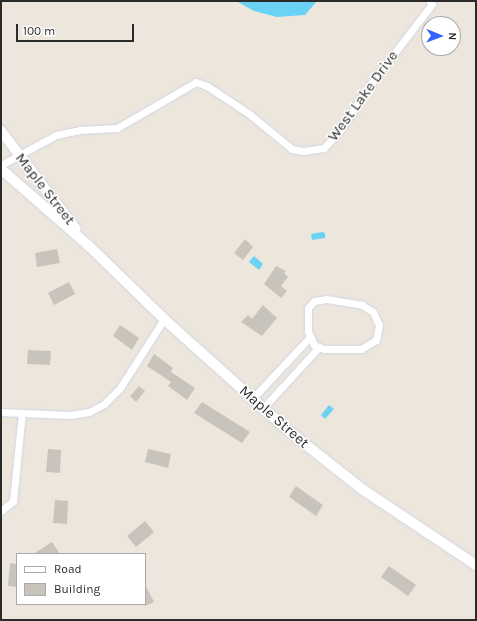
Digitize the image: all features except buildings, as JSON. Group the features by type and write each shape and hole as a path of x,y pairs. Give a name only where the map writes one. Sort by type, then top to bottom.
{"main road":[{"name":"Maple Street","path":"1,131 89,246"},
{"name":"Maple Street","path":"1,169 89,246 164,319 252,399 362,489 476,565"}],"street":[{"name":"West Lake Drive","path":"1,166 18,155 56,135 80,130 117,128 196,82 207,86 248,112 292,149 313,151 324,148 341,130 366,90 432,2"},
{"path":"320,299 362,305 377,317 379,335 367,347 319,347 314,345 310,337 306,314 312,304 320,299"},
{"path":"1,412 70,415 89,412 104,404 120,388 164,319"},
{"path":"252,399 310,337"},
{"path":"263,408 319,347"},
{"path":"1,511 13,501 22,413"}],"water":[{"path":"236,1 317,1 305,15 277,17 254,11"},
{"path":"322,232 325,233 325,238 312,240 311,234"},
{"path":"254,256 263,264 259,270 249,262"},
{"path":"329,405 334,409 325,419 321,415"}]}
